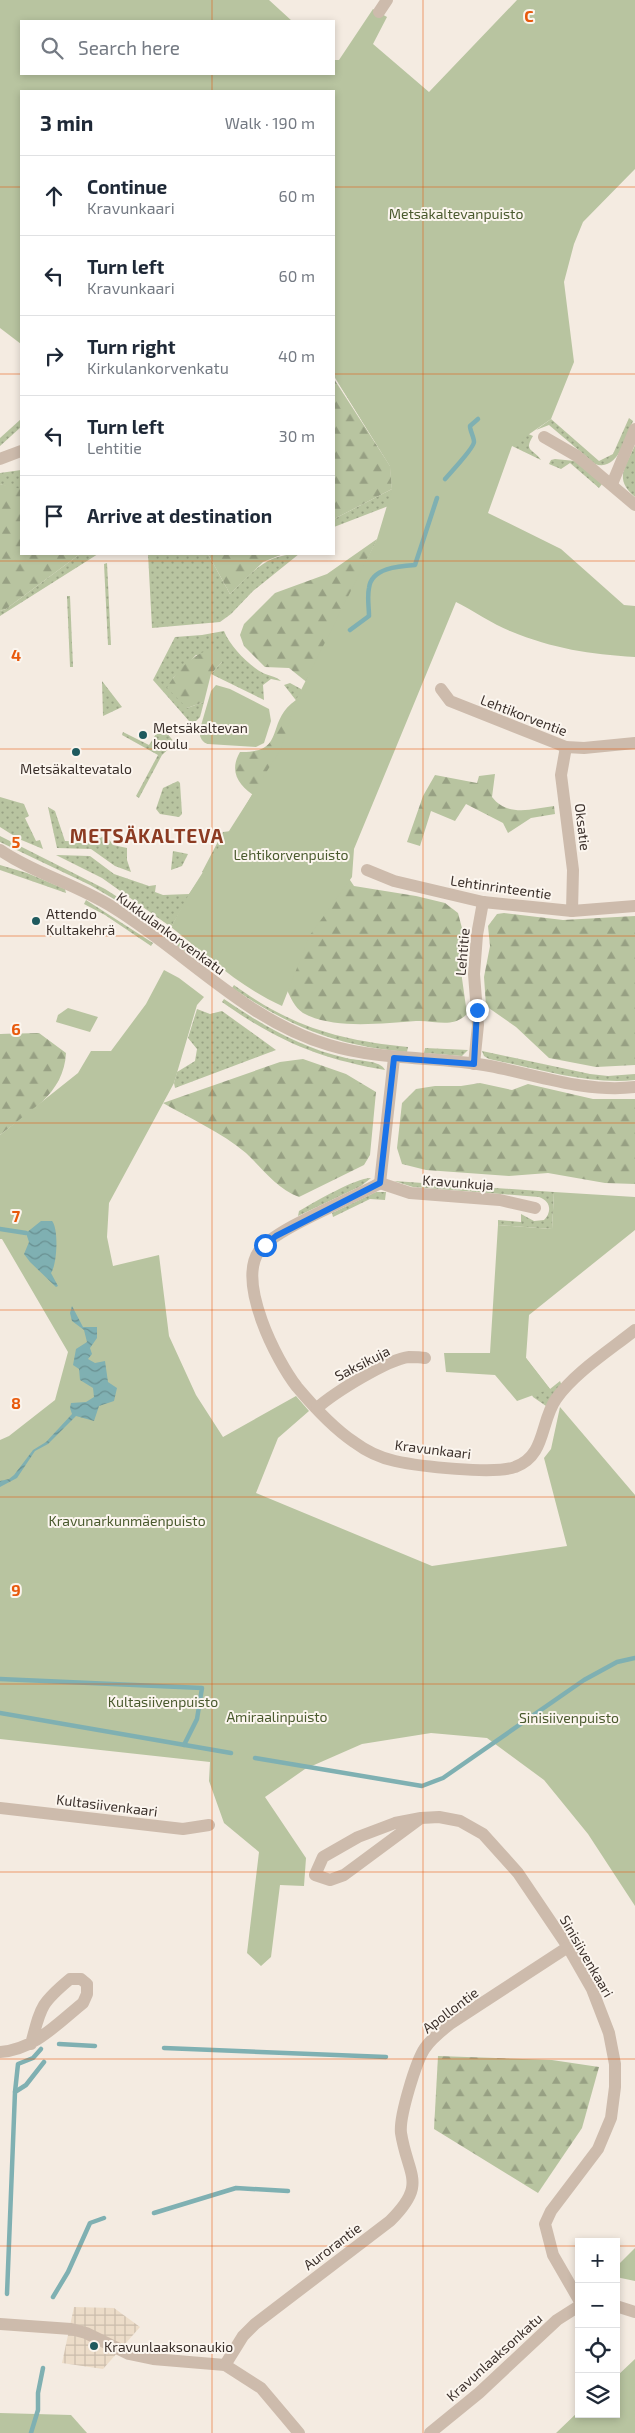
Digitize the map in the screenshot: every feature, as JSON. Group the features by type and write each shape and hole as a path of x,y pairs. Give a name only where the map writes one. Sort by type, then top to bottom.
{"street":[{"path":"379,12 387,0"},
{"path":"612,484 635,429"},
{"path":"544,437 577,456 635,505"},
{"path":"0,459 20,451"},
{"name":"Lehtikorventie","path":"440,689 450,701 566,747 584,748 635,743"},
{"name":"Oksatie","path":"566,747 561,775 573,870 572,911"},
{"name":"Kukkulankorvenkatu","path":"0,850 14,860 62,880 114,907 228,994 255,1012 296,1034 361,1054 474,1064 605,1089 635,1087"},
{"name":"Kukkulankorvenkatu","path":"0,859 14,860"},
{"name":"Lehtinrinteentie","path":"367,870 394,881 483,902 572,911 635,906"},
{"name":"Lehtitie","path":"474,1064 478,1025 474,974 477,935 483,902"},
{"path":"380,1183 394,1058"},
{"name":"Kravunkuja","path":"380,1183 410,1193 500,1200 535,1208"},
{"name":"Kravunkaari","path":"380,1183 276,1236 259,1252 253,1266 252,1279 256,1303 271,1340 296,1385 317,1408 354,1442 394,1461 459,1468 503,1470 515,1467 533,1456 541,1441 550,1410 569,1383 635,1330"},
{"name":"Saksikuja","path":"317,1408 330,1396 389,1364 408,1357 425,1358"},
{"name":"Kultasiivenkaari","path":"0,1808 183,1829 209,1825"},
{"name":"Sinisiivenkaari","path":"421,1818 344,1875 330,1880 315,1875 323,1857 358,1836 395,1823 421,1818 439,1817 460,1821 483,1834 518,1873 568,1947 592,1989 609,2033 615,2064 615,2087 611,2118 598,2149 550,2211 546,2224 553,2255 575,2293"},
{"name":"Apollontie","path":"401,2132 402,2112 424,2049 436,2035 568,1947"},
{"path":"0,2052 13,2051 31,2044 82,2003 87,1994 87,1984 81,1979 70,1979 48,1997 42,2006 31,2044"},
{"name":"Aurorantie","path":"225,2365 244,2336 255,2324 390,2221 406,2205 411,2196 413,2181 401,2132"},
{"path":"620,2307 635,2312"},
{"name":"Kravunlaaksonkatu","path":"430,2433 479,2393 557,2320 575,2309"},
{"path":"0,2324 71,2329 86,2332 129,2354 153,2359 225,2365 261,2388 299,2433"}],"green space":[{"name":"Metsäkaltevanpuisto","path":"0,0 269,0 291,20 20,20 20,75 335,75 335,60 339,60 373,9 387,17 373,44 429,92 517,0 635,0 635,169 583,222 574,244 564,282 574,362 551,419 512,446 488,513 561,549 624,605 635,606 635,657 587,652 542,642 503,628 456,602 354,849 352,877 310,935 282,1006 252,990 171,927 189,894 281,749 296,700 377,539 392,489 390,466 335,378 335,90 20,90 20,343 0,328"},
{"path":"335,377 417,495 335,527 335,518 392,489 390,466"},
{"path":"335,381 390,466 392,489 335,518"},
{"path":"629,418 633,421 620,452 610,463 603,465 595,464 549,425 536,430 551,419 599,461 613,454"},
{"path":"20,420 20,428 0,446 0,438"},
{"path":"524,432 533,436 529,448 541,460 512,446 489,458"},
{"path":"635,445 635,497 624,484 623,472"},
{"path":"551,460 575,461 602,484 599,488 570,463 561,469 549,464"},
{"path":"20,470 20,491 0,484 0,473"},
{"path":"0,484 20,489 20,555 79,555 6,609 0,611"},
{"path":"377,539 309,684 289,668 265,667 244,646 240,635 244,624 275,593 327,574"},
{"path":"79,555 96,555 0,616 0,611 6,609"},
{"path":"148,555 209,555 230,594 253,572 268,561 277,557 298,555 253,591 231,614 220,622 152,628"},
{"path":"209,555 280,555 263,562 230,594"},
{"path":"107,563 111,645 108,645 104,564"},
{"path":"67,596 70,596 73,667 70,667"},
{"path":"224,631 235,649 257,670 281,681 271,679 263,685 264,700 211,674 222,662 196,655 173,678 187,708 204,702 200,717 195,722 189,721 153,680 175,637"},
{"path":"208,650 220,651 222,662 211,674 204,702 187,708 167,688 184,665 195,656"},
{"path":"102,681 122,707 103,716"},
{"path":"290,683 301,689 309,704 206,874 202,872 223,832 231,831 302,708 284,685"},
{"path":"216,685 230,689 269,709 271,721 264,743 256,747 208,744 202,740 200,729 211,691"},
{"path":"296,700 302,708 260,799 247,791 238,780 235,767 236,760 240,752 255,751 270,742 280,718"},
{"path":"161,726 175,743 162,755 139,798 136,796 158,755 122,735 123,732 149,745"},
{"path":"495,774 492,797 498,803 505,807 520,810 554,806 555,814 531,818 508,833 503,823 466,804 455,821 431,811 420,846 407,842 423,796 435,775 477,783 479,776"},
{"path":"178,781 180,783 182,814 179,817 160,814 156,809 163,788"},
{"path":"0,797 24,804 29,816 25,818 36,841 40,840 43,849 19,839 0,827"},
{"path":"48,807 55,811 65,841 92,842 106,835 113,845 127,848 127,860 131,872 115,866 91,849 57,848"},
{"path":"0,836 105,889 197,955 195,959 119,902 90,885 0,842"},
{"path":"173,851 188,854 182,866 171,870"},
{"path":"56,855 90,856 114,874 149,886 156,885 155,892 163,895 189,894 198,881 171,927 102,878"},
{"path":"0,865 27,873 65,889 66,893 0,870"},
{"path":"348,877 354,886 416,896 445,903 458,913 463,932 459,957 467,1014 461,1019 449,1023 416,1021 344,1024 315,1018 297,1008 286,988 309,928"},
{"path":"86,900 153,943 151,946 105,915 84,904"},
{"path":"504,913 563,920 635,916 635,1065 596,1067 549,1058 516,1027 486,1006 484,977 490,946 488,926 497,914"},
{"path":"164,970 179,978 204,997 197,1005 174,1083 109,1203 107,1237 113,1266 159,1255 169,1336 196,1395 223,1437 296,1396 309,1411 278,1438 256,1493 432,1566 567,1546 544,1458 551,1449 560,1407 635,1495 635,1906 588,1834 544,1780 487,1738 431,1733 362,1744 305,1769 265,1797 306,1858 304,1886 280,1885 271,1957 261,1966 247,1953 259,1852 224,1823 209,1781 210,1762 0,1739 0,1440 9,1436 55,1400 68,1352 2,1239 0,1239 0,1135 78,1073 91,1051 111,1051 146,1004"},
{"path":"234,985 276,1011 316,1029 359,1040 408,1047 407,1052 358,1045 315,1032 274,1014 232,988"},
{"path":"224,999 253,1018 298,1042 329,1054 379,1064 385,1070 362,1066 319,1054 281,1038 242,1016 222,1002"},
{"path":"68,1008 98,1017 90,1032 56,1022 58,1015"},
{"path":"197,1009 210,1014 222,1011 276,1050 175,1088 174,1083 177,1072 195,1061 197,1049 188,1038"},
{"path":"39,1033 66,1053 64,1067 59,1080 43,1101 0,1135 0,1034"},
{"path":"425,1048 468,1050 462,1056 424,1053"},
{"path":"482,1051 590,1074 608,1076 635,1074 635,1080 599,1080 562,1075 489,1059 484,1056"},
{"path":"303,1059 346,1074 376,1092 370,1155 364,1165 299,1197 283,1189 246,1153 226,1139 163,1103 280,1062"},
{"path":"480,1083 512,1090 528,1084 593,1099 635,1099 635,1184 605,1183 548,1173 509,1176 426,1170 402,1164 397,1148 402,1103 416,1089"},
{"path":"371,1178 361,1186 298,1216 299,1211 335,1191 355,1182"},
{"path":"394,1181 554,1192 552,1229 498,1225 498,1220 521,1222 521,1214 534,1221 544,1220 547,1217 549,1207 546,1201 539,1197 413,1187"},
{"path":"376,1192 386,1192 385,1200 370,1199 333,1217 332,1213"},
{"path":"554,1192 635,1197 635,1230 529,1315 526,1358 550,1389 517,1401 495,1375 446,1372 444,1353 490,1353 498,1225 552,1229"},
{"path":"526,1358 550,1389 560,1381 562,1386 546,1406 533,1397 520,1372"},
{"path":"438,2056 552,2060 599,2067 582,2128 538,2193 434,2129"},
{"path":"635,2248 635,2281 620,2278 620,2263"},
{"path":"635,2359 635,2433 556,2433 575,2415 575,2418 620,2418 620,2373"},
{"path":"0,2413 71,2415 87,2433 0,2433"}],"shaded area":[{"name":"Kravunlaaksonaukio","path":"74,2307 114,2308 140,2327 103,2369 62,2363"}],"water":[{"path":"41,1221 52,1221 56,1231 56,1255 51,1273 58,1286 56,1287 24,1254 29,1242 26,1233"},
{"path":"72,1306 83,1327 97,1327 97,1338 90,1348 92,1354 88,1359 95,1363 105,1361 108,1382 117,1388 114,1401 99,1406 94,1421 76,1416 48,1444 35,1451 17,1478 0,1487 0,1481 9,1479 14,1475 33,1450 46,1442 72,1414 71,1403 86,1402 94,1397 93,1388 80,1380 79,1369 73,1365 76,1349 87,1342 84,1330 72,1321 70,1313"}],"waterway":[{"path":"445,479 473,445 474,440 470,426 478,419"},
{"path":"350,630 369,616 368,591 371,581 375,576 387,569 415,565 437,498"},
{"path":"0,1229 26,1233"},
{"path":"255,1758 422,1786 443,1778 584,1680 617,1662 635,1658"},
{"path":"0,1679 202,1688 197,1719 184,1745"},
{"path":"0,1713 231,1753"},
{"path":"59,2044 95,2046"},
{"path":"164,2048 386,2057"},
{"path":"15,2092 18,2064 33,2058 41,2049"},
{"path":"7,2294 15,2092 26,2085 44,2062"},
{"path":"154,2213 236,2188 288,2191"},
{"path":"53,2297 68,2272 90,2223 104,2218"},
{"path":"31,2433 38,2410 38,2393 43,2368"}],"place":[{"name":"Metsäkaltevan koulu","path":"143,735"},
{"name":"Metsäkaltevatalo","path":"76,752"},
{"name":"Attendo Kultakehrä","path":"36,921"},
{"name":"Kravunlaaksonaukio","path":"94,2346"}],"district":[{"name":"METSÄKALTEVA","path":"147,835"}],"route":[{"path":"265,1245 276,1236 380,1183 394,1058 474,1064 478,1025 477,1010"}],"park label":[{"name":"Lehtikorvenpuisto","path":"291,854"},
{"name":"Kravunarkunmäenpuisto","path":"127,1520"},
{"name":"Kultasiivenpuisto","path":"163,1701"},
{"name":"Amiraalinpuisto","path":"277,1716"},
{"name":"Sinisiivenpuisto","path":"569,1717"}]}
